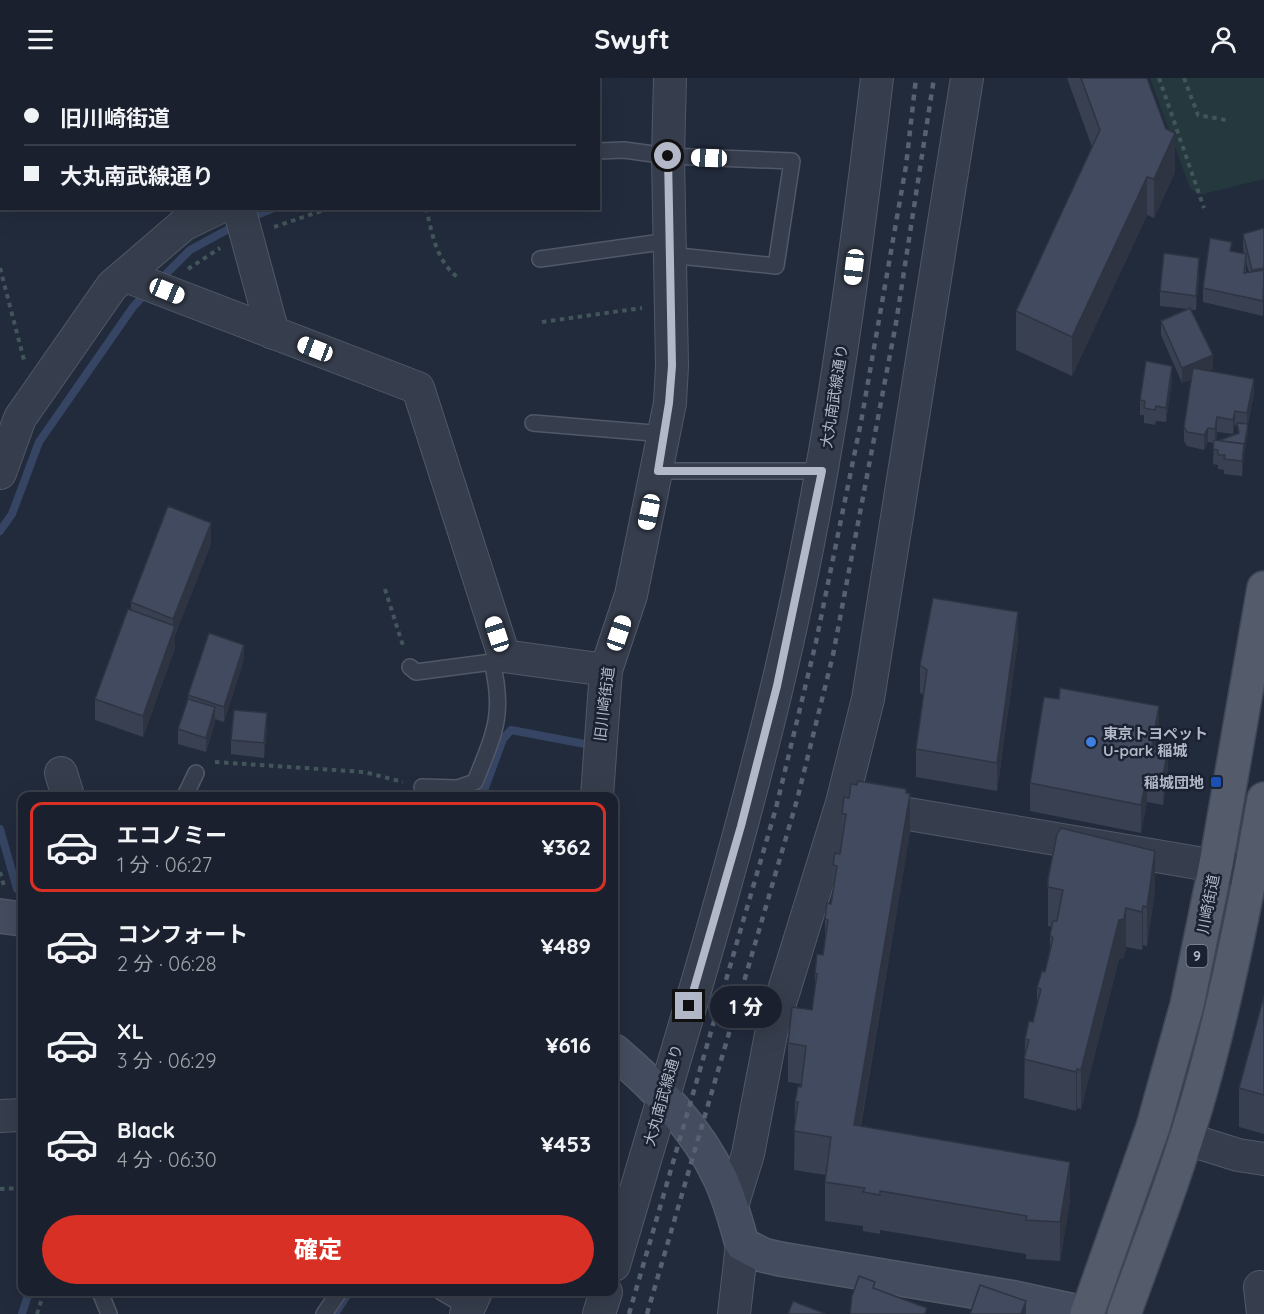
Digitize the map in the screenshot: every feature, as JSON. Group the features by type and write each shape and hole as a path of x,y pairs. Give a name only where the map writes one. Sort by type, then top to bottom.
{"main road":[{"name":"川崎街道","path":"1087,1314 1152,1127 1187,1005 1216,864 1264,591"},
{"name":"9","path":"1124,1314 1187,1139 1216,1031 1251,872 1264,799"}],"street":[{"name":"旧川崎街道","path":"597,792 606,670 631,595 658,471 665,434 672,366 668,156 670,78"},
{"name":"大丸南武線通り","path":"618,1250 738,837 777,686 822,471 852,291 877,78"},
{"path":"732,1206 748,1154 772,1029 842,803 868,699 967,78"},
{"path":"148,284 183,225 238,219 273,333"},
{"path":"0,473 20,418 112,286 148,284 418,388 498,659 606,670"},
{"path":"842,803 1216,864 1251,872"},
{"path":"0,916 18,918"},
{"path":"618,1055 663,1096 708,1154 732,1206 742,1244 734,1314"},
{"path":"0,1116 18,1115"},
{"path":"1187,1139 1238,1155 1264,1159"},
{"path":"742,1244 763,1255 780,1259 1015,1298 1087,1314"},
{"path":"599,1314 605,1296"}],"lane":[{"path":"540,259 669,248 776,266 792,161 668,156 624,150 600,151"},
{"path":"533,423 665,434"},
{"path":"658,471 822,471"},
{"path":"410,667 416,672 498,659 498,719 475,782 457,788 422,787"},
{"path":"187,792 196,772"},
{"path":"102,1296 109,1314"},
{"path":"324,1314 336,1296"},
{"path":"451,1296 470,1304"}],"path":[{"path":"1159,78 1204,208"},
{"path":"1184,78 1198,115 1226,120"},
{"path":"148,284 195,263 230,242 238,219 313,210"},
{"path":"427,210 436,246 447,269 457,277"},
{"path":"0,268 33,397"},
{"path":"542,322 670,304"},
{"path":"385,589 410,667"},
{"path":"196,772 213,762 364,772 422,787"},
{"path":"0,1189 18,1188"},
{"path":"36,1314 43,1296"}],"green space":[{"path":"1150,78 1264,78 1264,179 1199,195 1190,188"}],"building":[{"path":"1081,78 1147,78 1166,129 1175,133 1154,179 1147,177 1072,337 1016,311 1100,130"},
{"path":"1264,228 1264,268 1252,270 1243,234"},
{"path":"1210,238 1232,242 1230,251 1246,254 1244,273 1264,270 1263,301 1203,288"},
{"path":"1164,253 1199,258 1196,296 1160,291"},
{"path":"1190,308 1213,355 1182,368 1161,321"},
{"path":"1146,361 1172,366 1166,408 1156,406 1155,410 1144,408 1145,401 1140,400"},
{"path":"1193,368 1254,379 1247,413 1235,411 1233,420 1217,417 1215,429 1208,428 1204,435 1187,432 1184,427"},
{"path":"1237,423 1248,424 1244,447 1244,444 1218,441 1239,433"},
{"path":"1214,440 1244,444 1242,461 1224,459 1225,455 1218,455 1218,450 1213,449"},
{"path":"168,506 211,523 173,619 131,602"},
{"path":"933,598 1018,612 997,763 916,749 927,670 920,665"},
{"path":"128,609 175,626 143,716 95,699"},
{"path":"209,633 244,645 224,707 188,695"},
{"path":"1060,688 1159,706 1152,745 1168,748 1163,777 1147,774 1141,805 1030,783 1044,697 1059,699"},
{"path":"188,699 215,707 206,738 178,729"},
{"path":"234,710 267,713 264,743 231,740"},
{"path":"858,781 906,789 906,793 910,794 854,1125 1070,1162 1060,1222 1026,1220 1027,1216 880,1191 880,1195 863,1192 865,1188 825,1182 831,1137 794,1131 798,1102 795,1102 798,1086 801,1087 806,1046 788,1043 792,1007 812,1010 817,954 823,955 828,920 825,919 827,903 831,904 837,866 833,865 835,853 840,854 846,814 842,814 844,797 849,798 851,784 857,785"},
{"path":"1061,828 1155,851 1147,907 1143,906 1142,912 1126,908 1124,919 1119,920 1081,1070 1077,1069 1076,1072 1024,1059 1029,1040 1025,1039 1029,1021 1033,1022 1041,989 1037,988 1042,971 1045,972 1053,938 1050,935 1053,921 1057,921 1063,890 1048,887 1057,834"},
{"path":"1264,996 1264,1095 1239,1088"},
{"path":"859,1276 875,1282 873,1288 927,1308 925,1314 850,1314 852,1296"},
{"path":"980,1285 1026,1301 1021,1314 970,1314"},
{"path":"793,1301 826,1314 788,1314"}],"waterway":[{"path":"247,219 269,210"},
{"path":"158,282 190,250 236,225"},
{"path":"0,531 12,514 39,442 133,307 148,291"},
{"path":"483,792 503,739 511,730 585,744"},
{"path":"0,829 17,889"},
{"path":"22,1314 28,1296"},
{"path":"335,1314 346,1296"}],"railway":[{"path":"629,1314 776,808 816,642 861,422 906,166 916,78"},
{"path":"647,1314 797,800 833,655 896,323 934,78"}],"place":[{"name":"東京トヨペット U-park 稲城","path":"1091,742"},
{"name":"稲城団地","path":"1216,782"}],"route":[{"path":"668,156 672,366 665,434 658,471 822,471 777,686 741,826 689,1006"}]}
